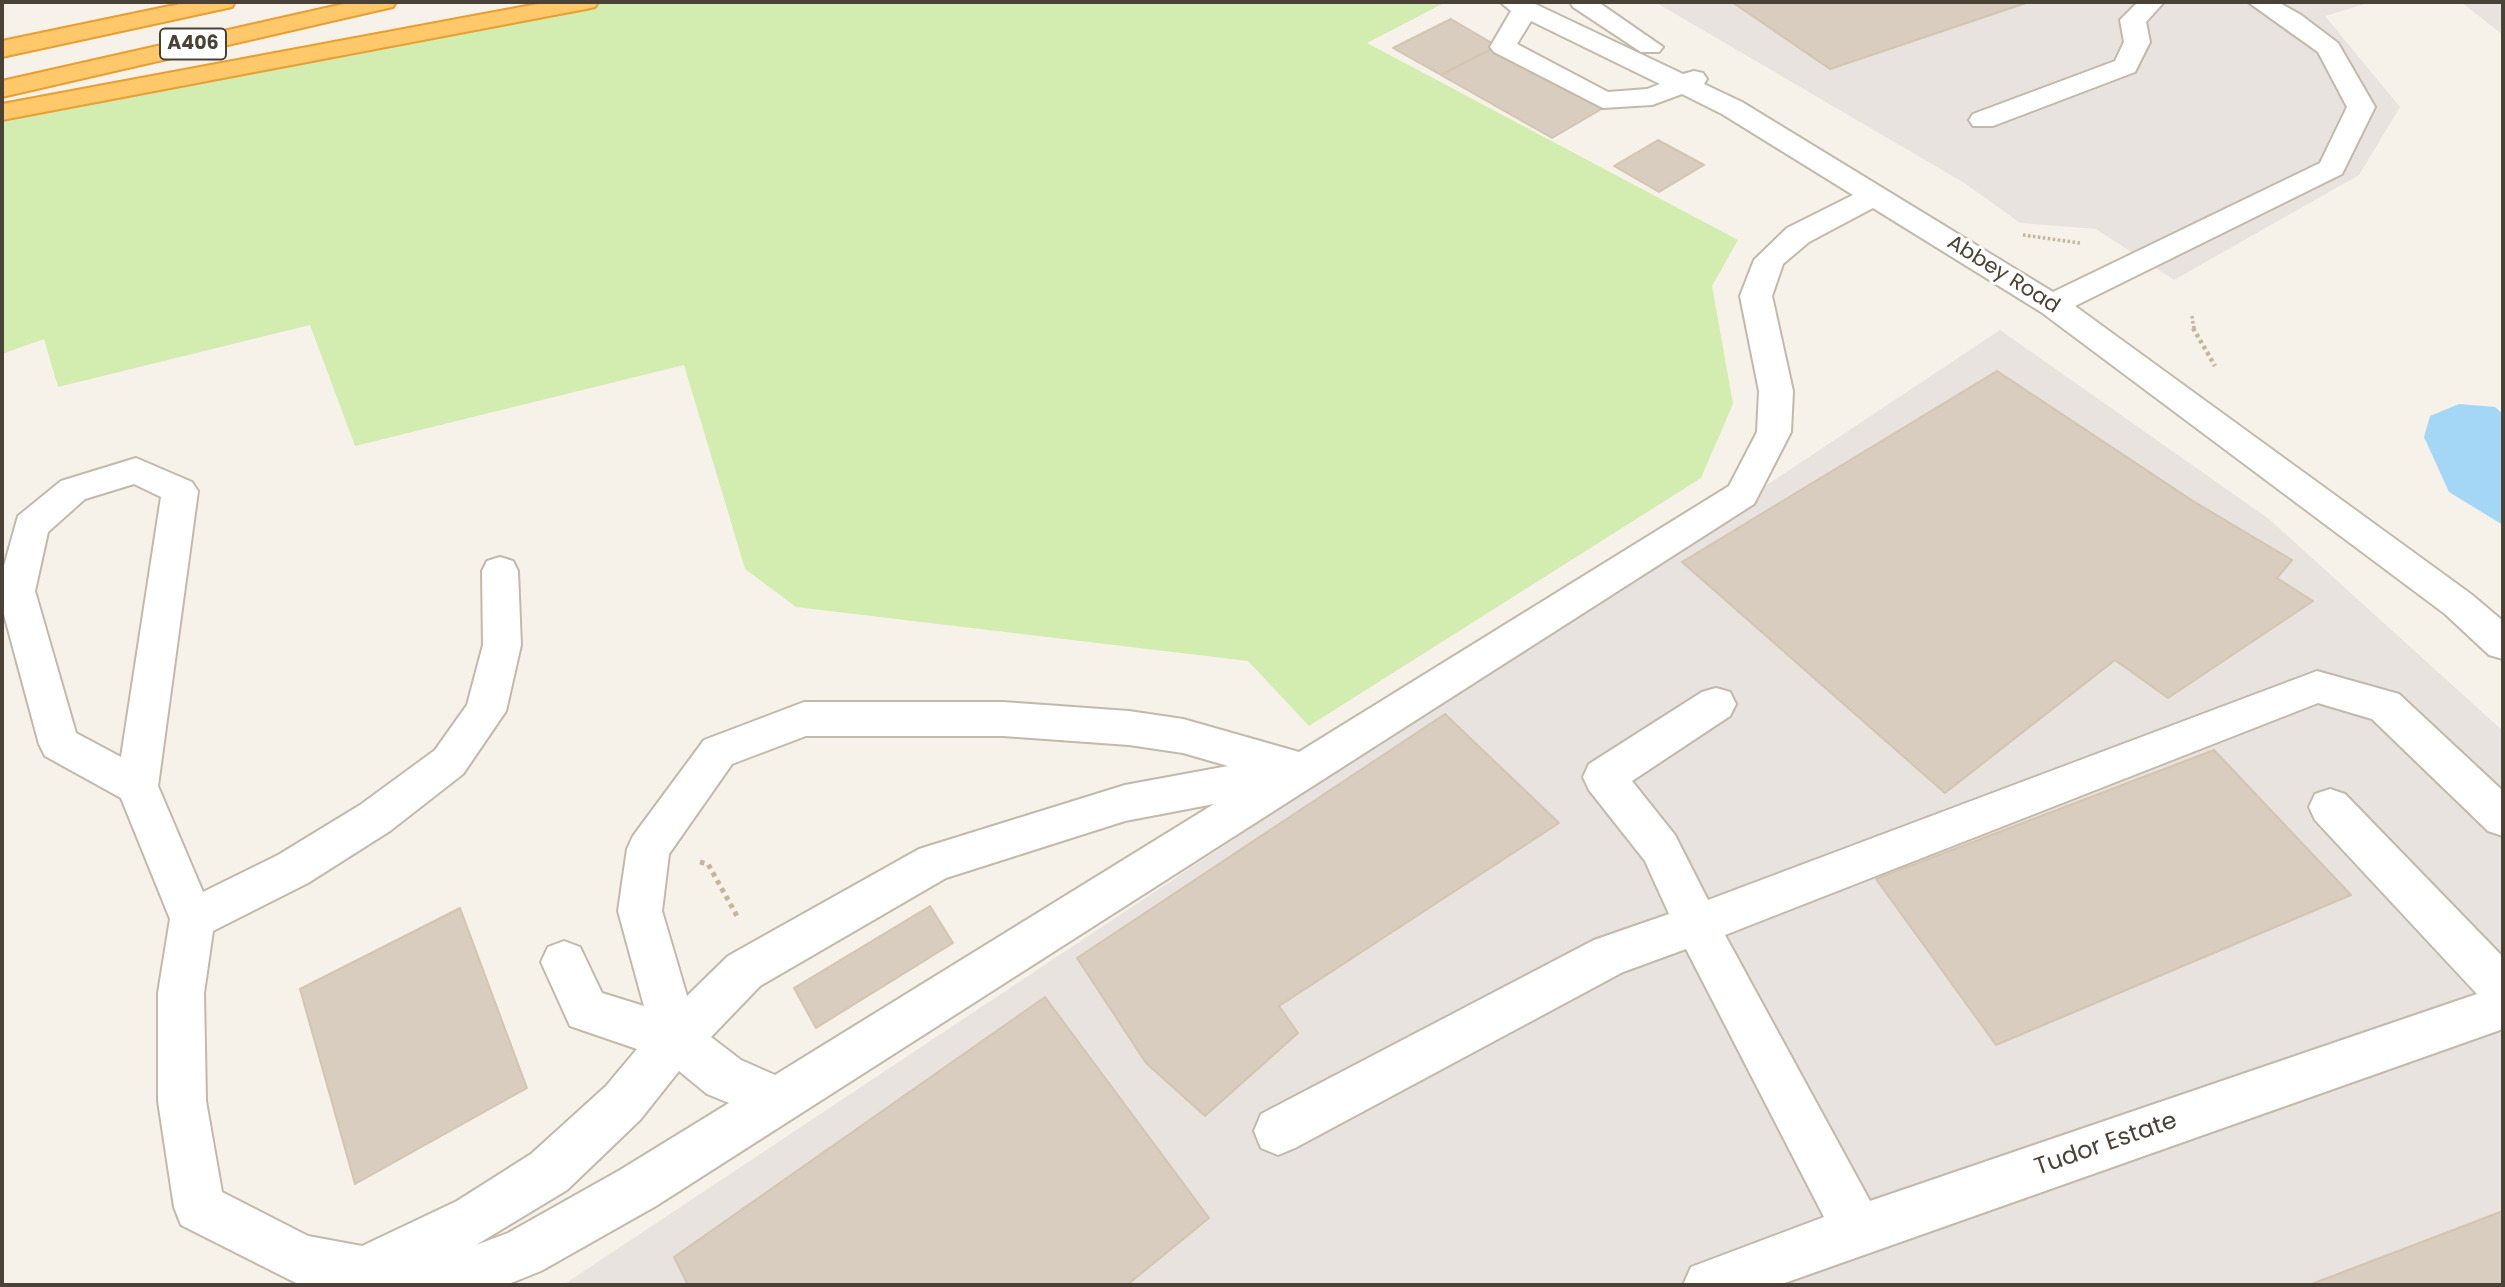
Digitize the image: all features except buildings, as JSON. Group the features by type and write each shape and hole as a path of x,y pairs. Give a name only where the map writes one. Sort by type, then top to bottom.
{"highway":[{"name":"A406","path":"2,49 223,2"},
{"name":"A406","path":"2,89 384,2"},
{"path":"2,112 83,99 586,2"},
{"path":"2,31 90,5"}],"street":[{"path":"1519,5 1503,47 1603,100 1652,97 1689,82 1630,32 1582,2"},
{"path":"1983,120 2126,66 2137,42 2133,20 2152,2"},
{"path":"2052,305 2332,168 2361,107 2329,48 2300,11 2255,2"},
{"name":"Abbey Road","path":"1519,5 1689,82 2052,305 2458,604 2503,644"},
{"path":"137,786 59,744 16,590 31,526 73,490 136,471 180,491 137,786 192,919 181,993 181,1101 199,1207 301,1260 342,1271 458,1278 523,1253 638,1188 1742,495 1774,432 1776,391 1756,296 1769,260 1798,235 1875,195"},
{"path":"192,919 293,869 375,818 449,762 486,711 502,645 500,571"},
{"name":"Abbey Road","path":"2458,604 2503,622"},
{"path":"1278,1131 1610,955 1697,925 2318,687 2385,706 2496,812"},
{"path":"1716,704 1604,777 1660,848 1810,1144 1859,1230"},
{"path":"676,1039 640,911 648,849 718,752 804,719 1003,719 1129,728 1184,736 1302,769"},
{"path":"364,1273 475,1219 549,1172 623,1102 676,1039 744,971 934,863 1125,803 1302,769"},
{"path":"2330,807 2503,989"},
{"path":"564,962 586,1010 676,1039 724,1077 776,1100"},
{"name":"Tudor Estate","path":"1709,1285 1859,1230 2503,1006"}],"path":[{"path":"2024,236 2090,245"},
{"path":"2192,316 2193,328 2207,358"},
{"path":"648,849 709,864 762,961"}],"shaded area":[{"path":"1655,2 2372,2 2325,16 2400,107 2359,175 2174,280 2096,229 2020,223 1966,184"},
{"path":"2461,2 2503,2 2503,35"},
{"path":"2000,330 2269,519 2503,731 2503,1285 563,1285"}],"green space":[{"path":"586,2 1438,2 1442,4 1367,43 1738,240 1712,286 1733,404 1701,478 1309,726 1248,661 796,607 745,569 684,365 355,446 310,325 58,387 44,339 2,354 2,112 83,99"}],"water":[{"path":"2459,404 2495,407 2503,414 2503,525 2449,492 2424,437 2430,416"}]}
